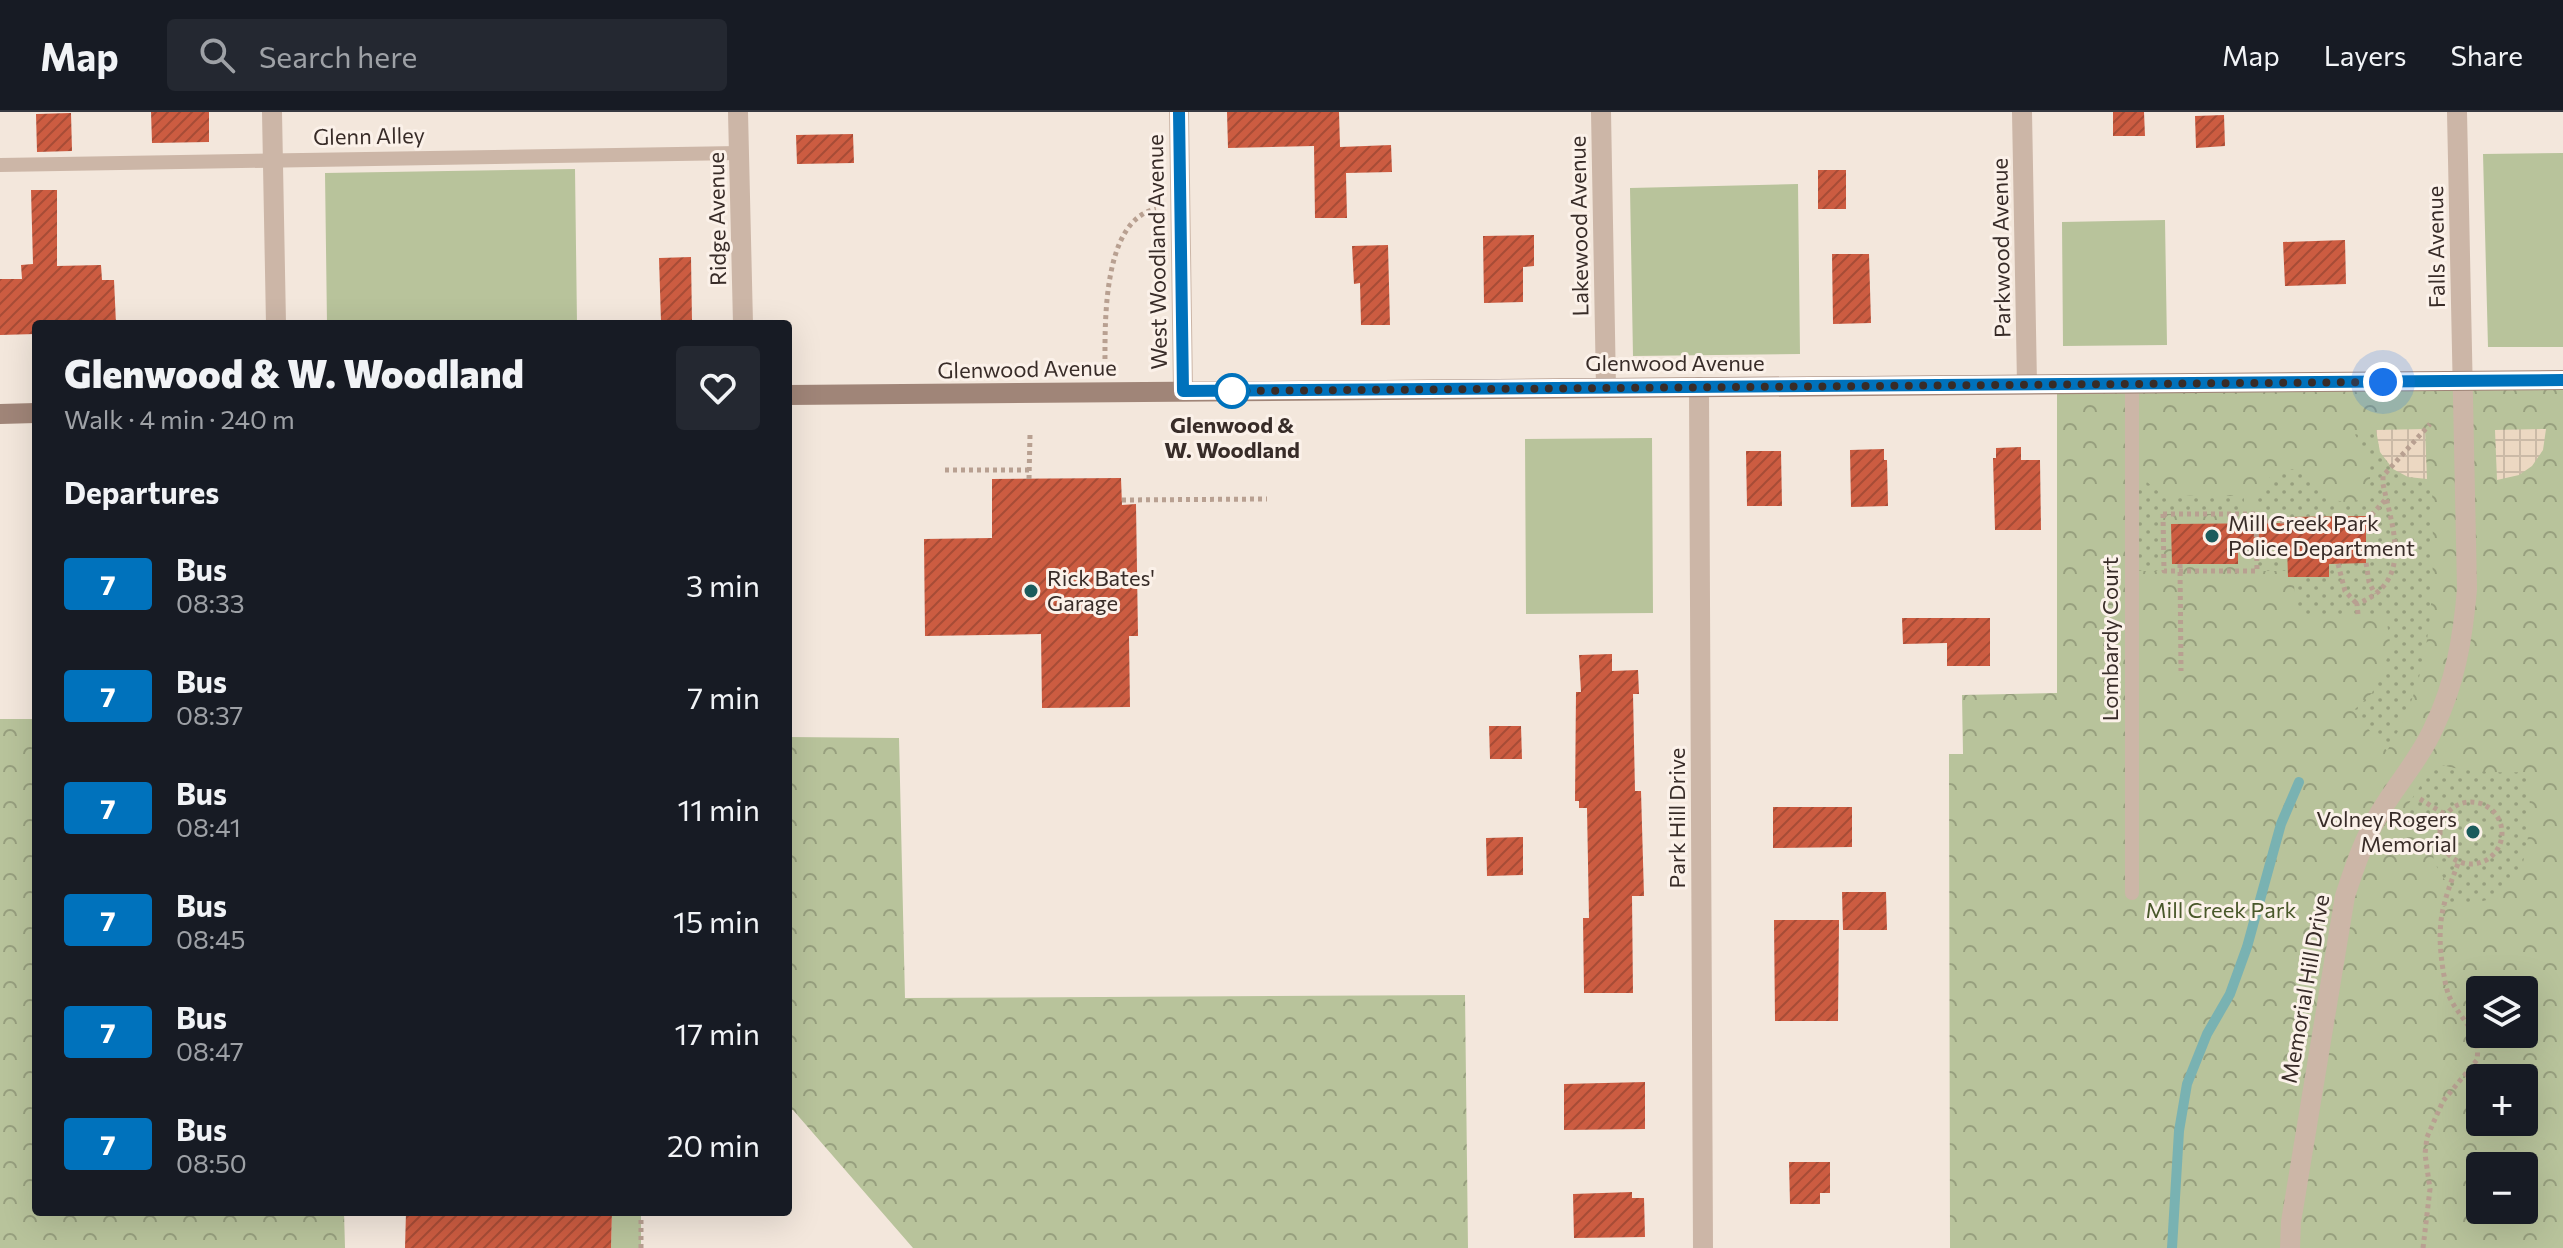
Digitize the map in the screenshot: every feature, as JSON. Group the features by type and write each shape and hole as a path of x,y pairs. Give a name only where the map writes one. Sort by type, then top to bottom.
{"main road":[{"name":"Glenwood Avenue","path":"792,395 2563,380"},
{"path":"0,414 32,413"}],"street":[{"path":"272,112 276,320"},
{"name":"Ridge Avenue","path":"738,112 743,320"},
{"name":"West Woodland Avenue","path":"1179,112 1183,391"},
{"name":"Lakewood Avenue","path":"1601,112 1606,388"},
{"name":"Parkwood Avenue","path":"2022,112 2027,384"},
{"name":"Falls Avenue","path":"2457,112 2463,381"},
{"name":"Memorial Hill Drive","path":"2290,1248 2291,1222 2345,896 2361,849 2378,816 2434,728 2453,678 2464,629 2467,589 2463,381"},
{"name":"Park Hill Drive","path":"1699,387 1703,1248"}],"lane":[{"name":"Glenn Alley","path":"0,165 739,153"},
{"name":"Lombardy Court","path":"2132,385 2132,893"}],"path":[{"path":"1105,392 1106,314 1119,242 1131,222 1150,210 1180,204"},
{"path":"2357,604 2375,594 2391,572 2397,548 2383,484 2386,470 2430,424"},
{"path":"1029,479 1030,435"},
{"path":"945,470 1029,470"},
{"path":"1122,500 1267,499"},
{"path":"2366,521 2386,499"},
{"path":"2163,514 2256,514 2256,521 2257,571 2180,568 2164,571 2163,514"},
{"path":"2256,521 2287,521"},
{"path":"2366,563 2369,582 2375,594"},
{"path":"2338,564 2345,591 2357,604 2358,614"},
{"path":"2180,568 2181,671"},
{"path":"2480,803 2497,815 2501,825 2500,844 2487,859 2468,864 2459,861 2450,856 2441,839 2441,828 2446,815 2459,804 2480,803"},
{"path":"2430,805 2446,815"},
{"path":"2423,1248 2430,1189 2425,1154 2427,1137 2443,1101 2477,1060 2479,1051 2478,1040 2447,991 2440,946 2442,907 2459,861"},
{"path":"641,1216 641,1248"}],"green space":[{"path":"2563,153 2563,347 2488,347 2483,154"},
{"path":"575,169 577,320 327,320 325,173"},
{"path":"1798,184 1800,354 1633,356 1630,188"},
{"path":"2165,220 2167,345 2063,346 2062,222"},
{"name":"Mill Creek Park","path":"2563,380 2563,1248 1950,1248 1949,754 1963,754 1962,695 2057,693 2057,384"},
{"path":"2376,430 2381,452 2392,467 2410,476 2432,479 2432,585 2425,653 2417,686 2387,751 2353,711 2372,693 2391,649 2387,623 2381,614 2295,615 2294,577 2329,577 2329,564 2365,516 2287,517 2288,571 2257,571 2255,529 2257,499 2262,487 2270,477 2282,471 2306,471 2327,495 2337,500 2349,502 2366,497 2370,469 2353,431"},
{"path":"1652,438 1653,613 1526,614 1525,439"},
{"path":"2132,481 2147,482 2163,495 2244,496 2244,514 2163,514 2164,571 2132,571"},
{"path":"0,719 32,719 32,1216 344,1216 345,1248 0,1248"},
{"path":"792,737 899,738 905,998 1465,995 1468,1248 913,1248 793,1110"},
{"path":"2435,763 2482,772 2529,772 2525,855 2520,871 2502,894 2480,902 2442,907 2449,887 2434,862 2430,829 2404,811"},
{"path":"612,1216 641,1216 641,1248 611,1248"}],"shaded area":[{"path":"2425,429 2427,479 2408,477 2393,469 2380,452 2376,430"},
{"path":"2546,429 2543,450 2532,466 2519,475 2497,480 2495,430"}],"building":[{"path":"151,112 209,112 209,142 152,143"},
{"path":"1227,112 1339,112 1340,147 1391,145 1392,172 1346,173 1347,218 1315,218 1314,146 1228,148"},
{"path":"2113,112 2144,112 2145,136 2113,136"},
{"path":"71,113 72,151 37,152 36,114"},
{"path":"2224,115 2225,146 2196,148 2195,116"},
{"path":"853,134 854,163 797,164 796,135"},
{"path":"1818,170 1846,170 1846,209 1818,209"},
{"path":"31,190 57,190 57,266 101,265 102,280 114,280 116,320 32,320 32,334 0,335 0,279 22,279 21,265 33,264"},
{"path":"1534,235 1534,266 1523,267 1523,302 1484,303 1483,236"},
{"path":"2345,240 2346,284 2285,286 2283,242"},
{"path":"1388,245 1390,325 1361,325 1360,283 1354,284 1352,246"},
{"path":"1832,254 1869,254 1871,323 1833,324"},
{"path":"691,257 692,320 661,320 659,258"},
{"path":"2021,447 2021,460 2040,460 2041,530 1995,530 1993,458 1996,458 1996,448"},
{"path":"1884,449 1888,506 1851,507 1850,450"},
{"path":"1746,451 1781,451 1782,506 1747,506"},
{"name":"Rick Bates' Garage","path":"1121,478 1122,505 1136,504 1138,636 1129,636 1130,707 1042,708 1041,634 925,636 924,539 992,538 992,479"},
{"path":"2366,516 2366,563 2329,564 2329,577 2288,577 2287,546 2238,547 2238,564 2172,564 2171,524 2287,523 2287,517"},
{"path":"1902,618 1990,618 1990,666 1947,666 1947,643 1903,644"},
{"path":"1612,654 1612,671 1638,670 1639,694 1633,694 1635,791 1641,791 1644,896 1632,896 1633,993 1584,993 1583,918 1589,918 1587,808 1579,808 1579,801 1575,801 1576,692 1581,692 1579,655"},
{"path":"1489,726 1521,726 1522,759 1490,759"},
{"path":"1773,807 1852,807 1852,847 1773,848"},
{"path":"1523,837 1523,875 1487,876 1486,838"},
{"path":"1842,892 1886,892 1887,930 1843,930"},
{"path":"1774,920 1839,920 1838,1021 1775,1021"},
{"path":"1645,1082 1645,1129 1564,1130 1564,1084"},
{"path":"1789,1162 1830,1162 1830,1193 1820,1193 1820,1204 1790,1204"},
{"path":"1632,1192 1632,1198 1644,1198 1645,1237 1574,1238 1573,1194"},
{"path":"406,1216 612,1216 611,1248 405,1248"}],"waterway":[{"path":"2172,1248 2179,1131 2187,1084 2207,1034 2230,994 2247,947 2281,824 2299,782"}],"bus line":[{"name":"7","path":"1179,112 1183,391 2563,380"}],"place":[{"name":"Glenwood & W. Woodland","path":"1232,391"},
{"name":"Mill Creek Park Police Department","path":"2212,536"},
{"name":"Rick Bates' Garage","path":"1031,591"},
{"name":"Volney Rogers Memorial","path":"2473,832"}],"route":[{"path":"1232,391 2383,382"}]}
